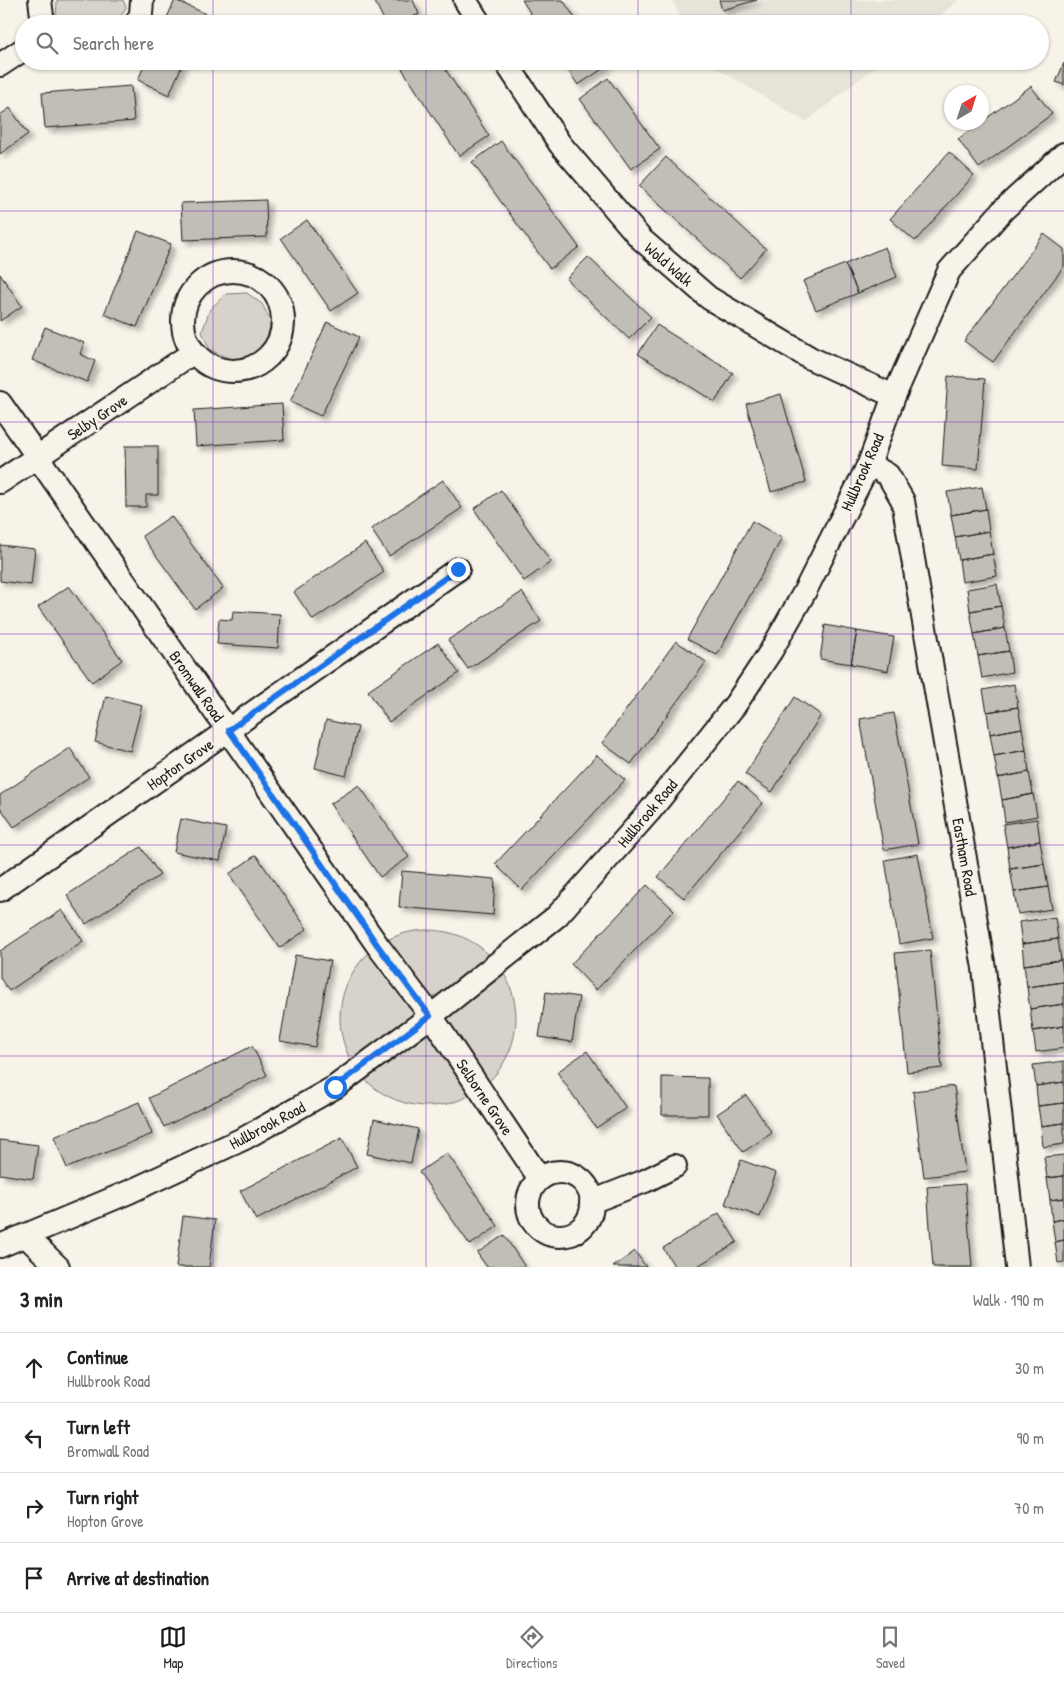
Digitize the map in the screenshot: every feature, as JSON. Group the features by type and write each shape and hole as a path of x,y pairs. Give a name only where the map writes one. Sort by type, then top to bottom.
{"street":[{"path":"40,0 42,15"},
{"path":"140,15 142,0"},
{"path":"465,0 474,15"},
{"path":"0,65 15,55"},
{"name":"Wold Walk","path":"511,70 560,144 641,239 709,298 810,358 894,396"},
{"name":"Hullbrook Road","path":"0,1246 129,1192 245,1138 335,1087 430,1016 556,916 649,812 735,705 771,652 804,593 869,464 894,396 949,271 1003,210 1064,154"},
{"path":"240,271 256,276 270,287 279,300 283,316 282,332 276,347 266,359 252,368 236,371 220,370 206,363 194,352 185,337 182,320 186,304 194,289 207,278 223,272 240,271"},
{"name":"Selby Grove","path":"0,482 194,352"},
{"name":"Bromwall Road","path":"0,403 378,946 430,1016"},
{"name":"Eastham Road","path":"869,464 888,475 904,501 984,968 1017,1267"},
{"name":"Hopton Grove","path":"0,890 458,569"},
{"name":"Selborne Grove","path":"430,1016 540,1178"},
{"path":"592,1202 645,1181 674,1166"},
{"path":"558,1172 568,1173 577,1177 590,1192 592,1202 586,1223 568,1235 557,1236 546,1233 537,1227 531,1218 528,1207 533,1186 540,1178 558,1172"},
{"path":"26,1236 58,1267"}],"shaded area":[{"path":"57,0 123,0 126,7 122,15 56,15"},
{"path":"672,0 959,0 940,15 680,15"},
{"path":"720,70 871,70 806,122"},
{"path":"247,293 262,304 271,321 267,342 255,354 238,361 210,350 202,332 210,309 226,294"},
{"path":"428,930 462,937 484,950 496,962 509,984 516,1018 509,1052 496,1074 484,1086 462,1099 428,1106 394,1099 372,1086 360,1074 347,1052 340,1018 347,984 360,962 372,950 394,937"}],"building":[{"path":"175,0 206,14 206,15 168,15"},
{"path":"374,0 413,0 419,14 417,15 382,15"},
{"path":"522,0 563,0 573,15 531,15"},
{"path":"719,0 757,0 722,10"},
{"path":"1064,63 1064,85 1056,82"},
{"path":"142,70 180,70 169,95 138,80"},
{"path":"403,70 446,70 489,136 459,156"},
{"path":"568,70 601,70 578,85"},
{"path":"608,78 660,149 631,169 580,99"},
{"path":"131,86 134,121 45,128 42,93"},
{"path":"1031,86 1052,114 979,168 958,139 970,130 989,130 989,116"},
{"path":"10,108 28,134 0,154 0,115"},
{"path":"501,141 579,247 550,269 472,162"},
{"path":"949,152 974,175 915,241 890,219"},
{"path":"666,157 766,249 740,278 639,186"},
{"path":"266,200 267,237 183,240 181,203"},
{"path":"307,220 358,293 331,311 281,238"},
{"path":"138,231 171,244 137,327 104,314"},
{"path":"1044,234 1064,249 1064,266 993,362 964,341"},
{"path":"885,247 897,277 858,293 845,264"},
{"path":"588,257 651,317 629,339 566,279"},
{"path":"845,264 858,293 816,310 803,281"},
{"path":"0,274 22,306 0,321"},
{"path":"327,322 359,337 321,416 290,402"},
{"path":"657,325 733,373 715,402 638,354"},
{"path":"45,327 84,343 80,354 95,361 87,382 32,360"},
{"path":"948,376 985,379 978,469 942,466"},
{"path":"781,394 806,482 771,492 746,404"},
{"path":"282,404 284,440 196,446 194,410"},
{"path":"125,446 158,446 158,495 146,495 146,507 126,507"},
{"path":"443,480 462,508 389,556 371,529"},
{"path":"982,487 986,509 951,515 947,492"},
{"path":"501,490 551,562 524,581 474,509"},
{"path":"986,509 989,531 955,537 951,515"},
{"path":"171,516 223,588 195,609 142,536"},
{"path":"752,521 782,538 717,655 687,639"},
{"path":"989,531 993,554 959,560 955,537"},
{"path":"365,543 384,572 313,620 294,592"},
{"path":"0,545 35,549 31,585 0,581"},
{"path":"993,554 997,576 962,582 959,560"},
{"path":"997,584 1001,606 970,611 967,589"},
{"path":"69,586 122,660 92,682 38,607"},
{"path":"522,592 541,621 468,669 448,640"},
{"path":"1001,606 1005,628 974,634 970,611"},
{"path":"233,611 280,614 278,648 217,644 219,619 232,620"},
{"path":"825,625 857,631 851,664 820,659"},
{"path":"1005,628 1009,651 978,656 974,634"},
{"path":"857,631 894,637 888,671 851,664"},
{"path":"676,641 706,662 631,764 602,743"},
{"path":"438,643 459,673 389,722 368,691"},
{"path":"1009,651 1012,672 982,678 978,656"},
{"path":"1014,684 1018,707 987,712 983,690"},
{"path":"106,696 142,705 130,751 95,742"},
{"path":"795,697 821,715 772,792 745,774"},
{"path":"1018,707 1022,728 990,734 987,712"},
{"path":"894,713 918,844 884,850 860,719"},
{"path":"326,720 358,727 346,776 315,768"},
{"path":"1022,728 1026,750 994,756 990,734"},
{"path":"70,748 89,777 14,827 0,807 0,795"},
{"path":"1026,750 1029,772 998,778 994,756"},
{"path":"597,755 625,780 522,890 495,864"},
{"path":"1029,772 1033,794 1002,800 998,778"},
{"path":"738,781 763,803 684,898 658,877"},
{"path":"359,785 409,857 380,877 330,804"},
{"path":"1033,794 1037,816 1005,822 1002,800"},
{"path":"181,819 226,828 220,861 174,852"},
{"path":"1037,819 1040,841 1007,847 1003,824"},
{"path":"1040,841 1044,864 1010,869 1007,847"},
{"path":"141,847 160,875 86,924 67,895"},
{"path":"918,854 933,938 899,944 885,860"},
{"path":"256,855 307,929 280,948 229,874"},
{"path":"1044,864 1048,887 1014,892 1010,869"},
{"path":"402,871 495,879 493,915 399,907"},
{"path":"647,885 674,910 596,990 571,964"},
{"path":"1048,887 1052,909 1018,914 1014,892"},
{"path":"62,910 83,941 9,991 0,978 0,951"},
{"path":"1055,917 1058,939 1022,944 1019,922"},
{"path":"1058,939 1061,960 1024,965 1022,944"},
{"path":"930,950 942,1068 907,1072 895,953"},
{"path":"295,955 330,961 315,1047 280,1041"},
{"path":"1061,960 1064,982 1027,987 1024,965"},
{"path":"1064,982 1064,1004 1030,1009 1027,987"},
{"path":"546,992 579,997 572,1042 539,1037"},
{"path":"1064,1004 1064,1026 1033,1031 1030,1009"},
{"path":"1064,1026 1064,1048 1036,1052 1033,1031"},
{"path":"252,1046 267,1075 164,1127 149,1098"},
{"path":"587,1051 626,1108 596,1128 557,1072"},
{"path":"1064,1061 1064,1082 1036,1086 1033,1065"},
{"path":"662,1077 708,1078 708,1115 662,1115"},
{"path":"1064,1082 1064,1103 1038,1106 1036,1086"},
{"path":"954,1086 965,1172 924,1177 913,1091"},
{"path":"746,1095 772,1133 743,1152 717,1114"},
{"path":"139,1102 152,1134 67,1168 54,1137"},
{"path":"1064,1103 1064,1123 1041,1126 1038,1106"},
{"path":"374,1119 418,1129 411,1163 367,1154"},
{"path":"1064,1123 1064,1144 1043,1147 1041,1126"},
{"path":"342,1138 357,1167 256,1220 240,1191"},
{"path":"0,1140 38,1145 33,1179 0,1174"},
{"path":"447,1153 498,1226 470,1245 419,1172"},
{"path":"1064,1155 1064,1176 1047,1178 1044,1157"},
{"path":"741,1160 776,1173 760,1217 725,1204"},
{"path":"1064,1176 1064,1198 1050,1200 1047,1178"},
{"path":"965,1184 972,1267 933,1267 927,1187"},
{"path":"1064,1198 1064,1219 1052,1221 1050,1200"},
{"path":"719,1213 737,1242 696,1267 675,1267 663,1248"},
{"path":"183,1216 215,1220 209,1267 176,1267"},
{"path":"1064,1219 1064,1240 1055,1242 1052,1221"},
{"path":"504,1235 525,1267 487,1267 477,1253"},
{"path":"1064,1240 1064,1262 1058,1263 1055,1242"},
{"path":"635,1251 646,1267 613,1267"}],"route":[{"path":"335,1087 430,1016 378,946 229,730 458,569"}]}
